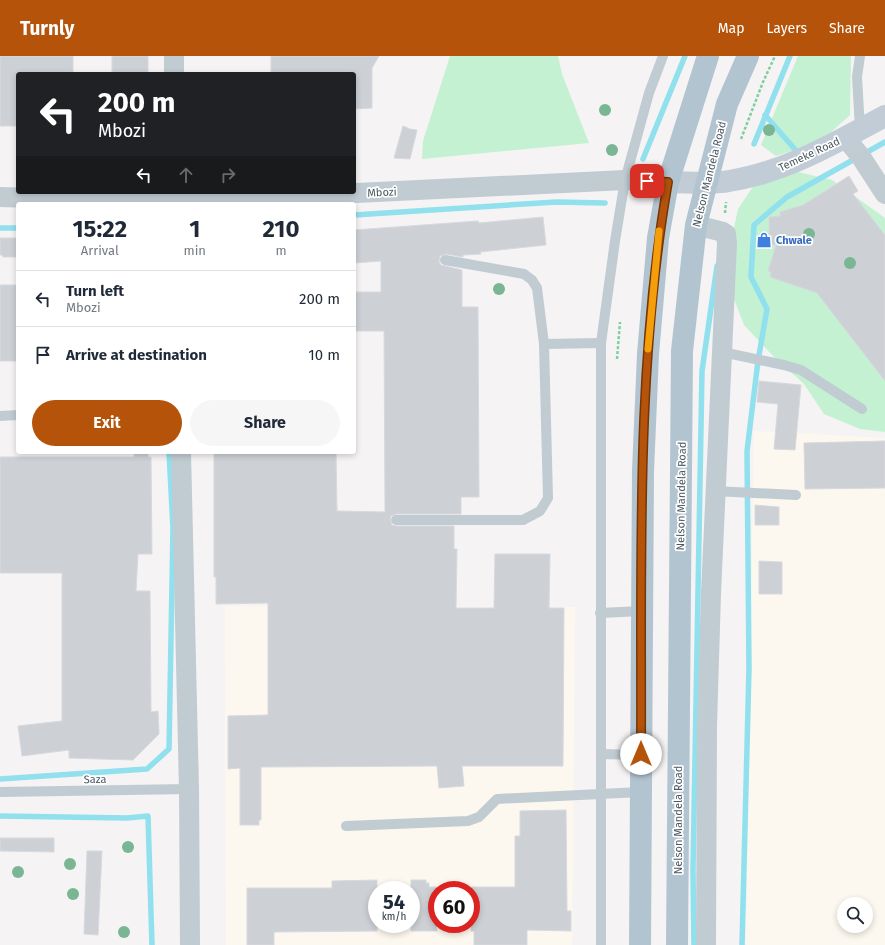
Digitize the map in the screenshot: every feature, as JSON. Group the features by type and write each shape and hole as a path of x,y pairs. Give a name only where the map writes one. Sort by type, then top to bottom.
{"main road":[{"path":"640,945 643,471 648,354 658,238 668,182 708,56"},
{"name":"Nelson Mandela Road","path":"677,945 682,351 696,225 727,104 748,56"}],"street":[{"path":"174,56 174,72"},
{"name":"Temeke Road","path":"668,182 728,182 778,169 795,163 885,116"},
{"path":"853,133 861,157 885,194"},
{"name":"Mbozi","path":"356,191 625,180 668,182"},
{"name":"Mbozi","path":"0,197 174,199 293,194"},
{"path":"696,225 723,232 727,239 714,491 707,726 706,945"},
{"path":"181,454 189,790 190,945"}],"lane":[{"path":"601,945 600,613 602,343 614,241 625,180 649,93 663,56"},
{"path":"853,133 860,56"},
{"path":"396,520 523,520 540,511 548,498 544,344 537,288 532,280 524,274 445,260"},
{"path":"544,344 602,343"},
{"path":"722,352 801,370 862,409"},
{"path":"0,416 16,415"},
{"path":"714,491 796,496"},
{"path":"600,613 642,611"},
{"path":"601,754 641,754"},
{"name":"Saza","path":"0,792 189,790"},
{"path":"346,826 468,821 479,817 497,799 641,792"}],"path":[{"path":"616,366 620,319"}],"shaded area":[{"path":"754,431 885,438 885,945 746,945"},
{"path":"225,606 575,607 572,945 226,945"}],"green space":[{"path":"450,56 558,56 562,74 589,143 422,159 423,141"},
{"path":"798,56 851,56 850,115 820,142 776,156 761,145"},
{"path":"776,171 798,172 832,180 885,218 885,432 860,429 824,414 804,384 774,357 744,325 729,286 729,251 738,209 756,182"}],"building":[{"path":"0,56 73,56 73,72 16,72 16,126 0,126"},
{"path":"112,56 148,56 148,72 112,72"},
{"path":"271,56 379,56 372,68 372,108 356,109 356,72 271,72"},
{"path":"403,126 417,130 410,159 394,158"},
{"path":"849,176 858,191 853,194 885,235 885,381 817,293 770,277 771,272 768,271 776,245 769,244 769,217 780,216 780,212 803,205"},
{"path":"543,217 546,245 480,252 481,254 463,255 463,257 446,254 440,256 439,262 441,265 462,270 462,307 478,307 479,497 461,497 461,514 396,514 391,516 390,520 392,525 396,526 454,526 454,549 457,549 456,608 494,608 495,554 550,554 549,608 564,608 563,766 462,766 464,786 439,788 437,766 261,767 261,820 259,820 259,825 240,825 240,768 228,769 228,716 268,715 268,603 216,604 216,577 214,577 214,454 336,454 337,511 385,512 384,331 356,331 356,292 381,292 381,261 356,263 356,230 478,221 479,223"},
{"path":"0,238 16,238 16,257 3,257 0,255"},
{"path":"0,285 16,285 16,361 0,361"},
{"path":"759,381 801,385 795,450 774,449 778,404 757,402"},
{"path":"885,441 885,488 805,489 804,443"},
{"path":"134,454 148,454 148,457 151,457 152,554 138,554 136,591 150,591 151,712 158,711 159,734 133,760 69,758 69,750 22,756 18,726 62,721 62,573 0,573 0,457 134,457"},
{"path":"755,505 779,507 779,525 755,525"},
{"path":"759,561 782,562 782,594 759,594"},
{"path":"566,810 567,911 571,911 571,931 527,930 527,945 474,945 474,933 480,933 480,887 515,887 515,836 520,836 520,811"},
{"path":"0,838 54,838 54,852 0,851"},
{"path":"87,851 102,851 98,935 84,934"},
{"path":"377,880 368,881 368,931 274,932 274,945 247,945 247,888 332,888 332,881"},
{"path":"426,880 426,883 428,883 428,931 420,931 420,881 411,881"}],"waterway":[{"path":"643,159 685,56"},
{"path":"754,144 790,56"},
{"path":"765,115 799,154"},
{"path":"742,945 749,668 747,451 758,361 767,309 751,277 754,225 787,197 885,142"},
{"path":"356,215 556,202 605,203"},
{"path":"0,228 16,228"},
{"path":"694,945 693,870 702,371 717,266"},
{"path":"0,779 147,769 169,749 173,528 169,454"},
{"path":"0,816 127,818 148,816 152,945"}],"slow traffic":[{"path":"648,349 659,231"}],"place":[{"name":"Chwale","path":"764,240"}],"route":[{"path":"641,754 643,471 648,354 658,238 668,182 647,181"}]}
